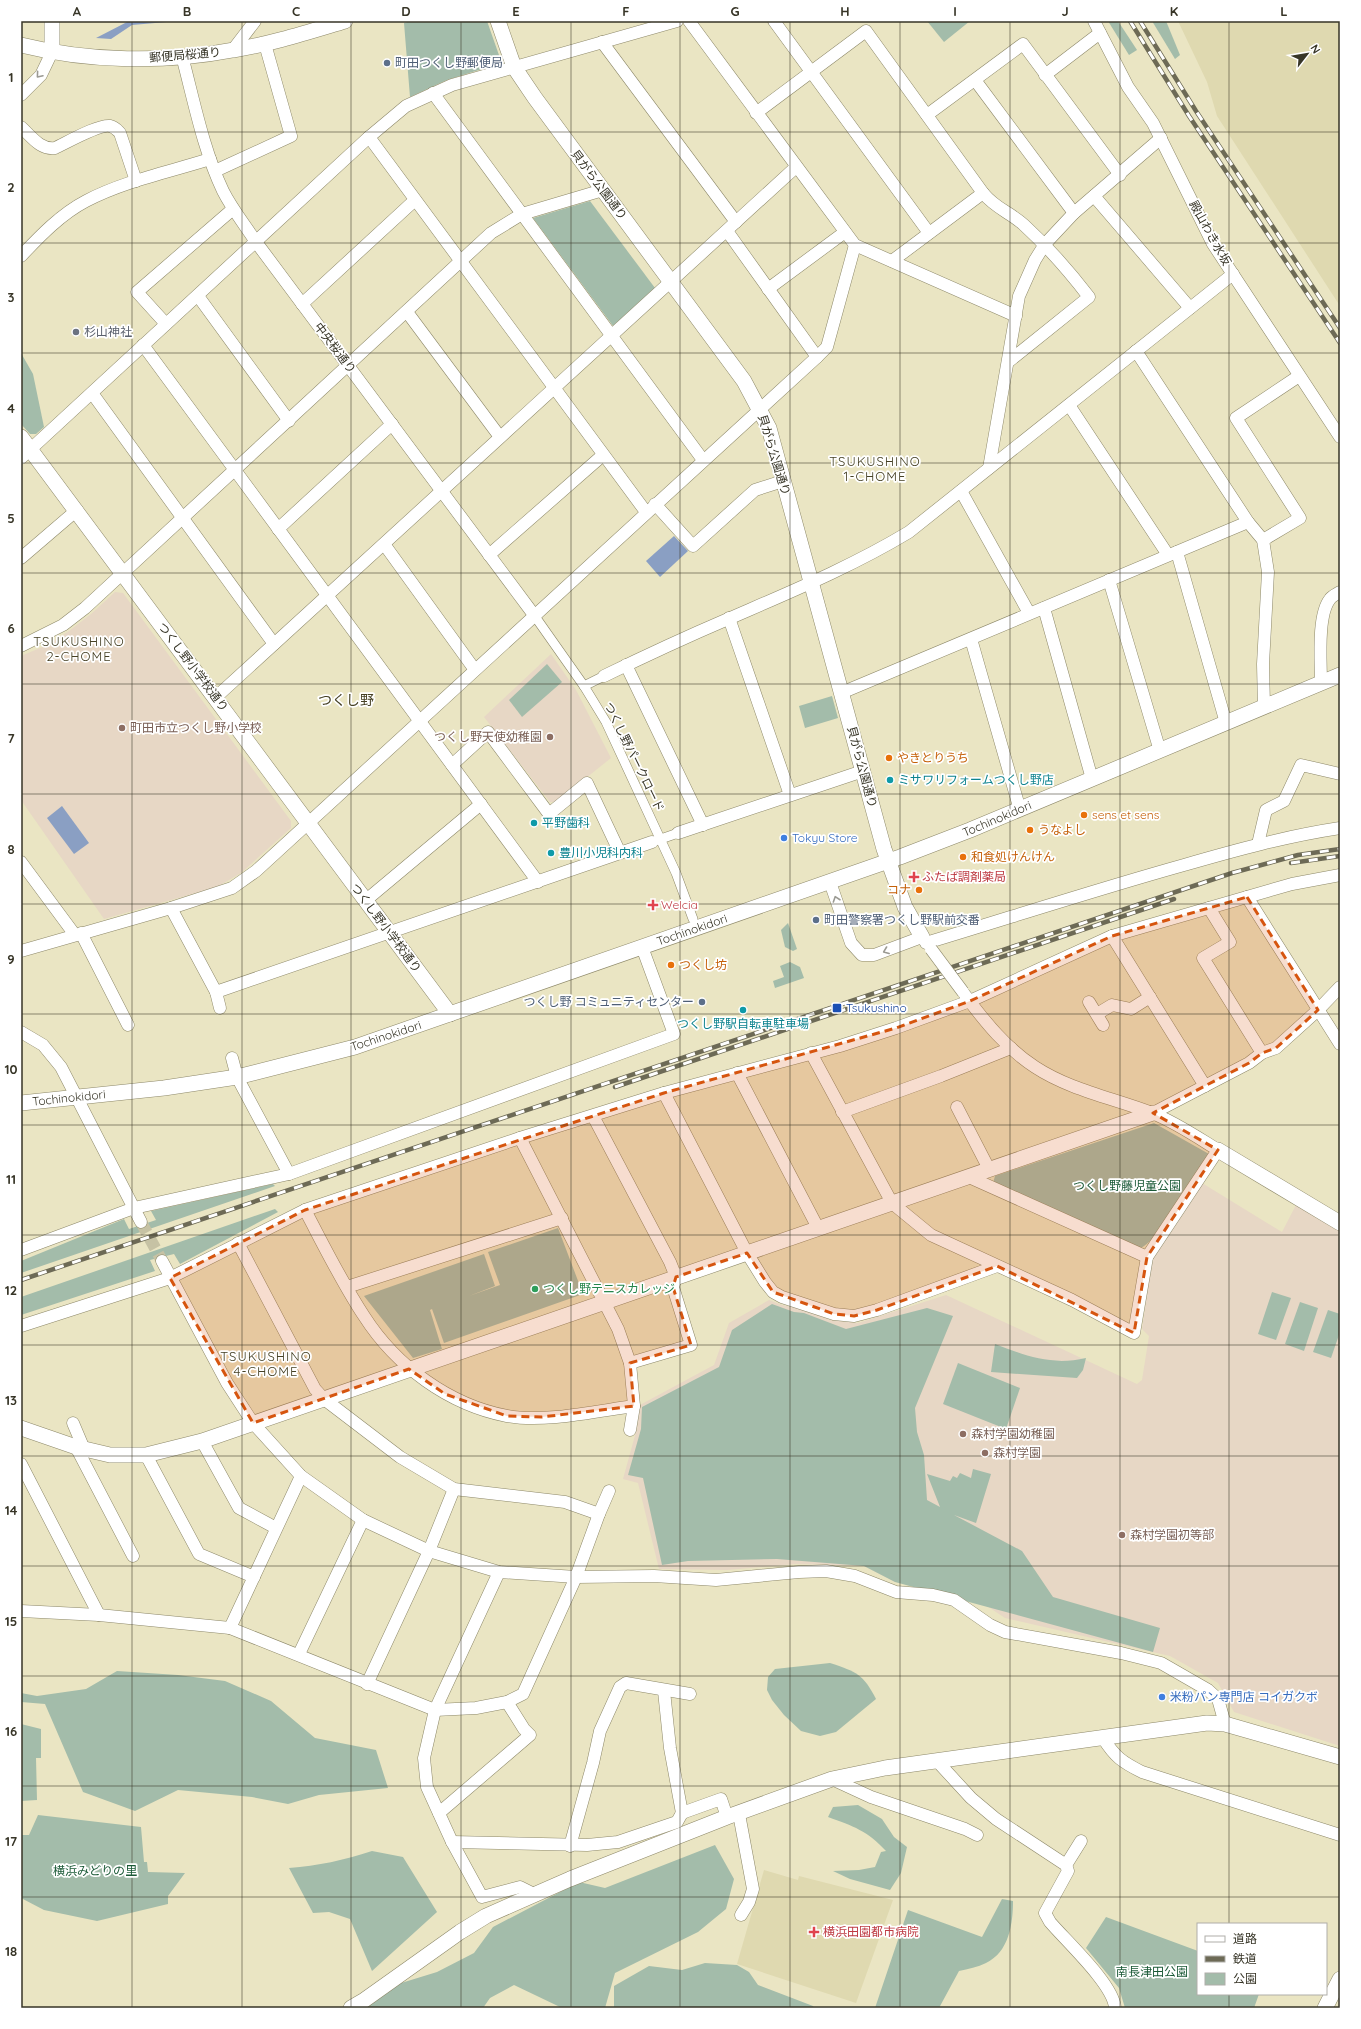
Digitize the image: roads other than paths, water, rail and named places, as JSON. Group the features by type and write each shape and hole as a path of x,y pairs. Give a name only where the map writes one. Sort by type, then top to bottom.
{"street":[{"path":"21,95 41,74 52,52 52,21"},
{"name":"郵便局桜通り","path":"21,45 52,52 98,57 182,56 232,50 265,44 346,21"},
{"name":"貝がら公園通り","path":"498,21 514,67 535,98 744,381 760,408 768,428 888,861 905,907 926,943"},
{"path":"26,453 92,394 369,137 406,106 452,85 677,21"},
{"path":"689,21 855,245 1016,316"},
{"path":"774,21 929,233"},
{"name":"殿山わき水坂","path":"1094,21 1128,87 1153,123 1213,244 1340,437"},
{"path":"232,50 254,23"},
{"path":"756,113 866,30 983,193 997,208 1022,223 1045,244 1090,297 1008,362"},
{"path":"1045,75 1100,33"},
{"path":"602,42 736,222"},
{"path":"215,171 291,136 265,44"},
{"path":"927,115 1022,44 1120,175"},
{"name":"中央桜通り","path":"182,56 210,159 233,209 534,615"},
{"path":"975,80 1074,213"},
{"path":"433,93 703,460"},
{"path":"21,127 41,146 48,149 55,148 101,127 111,126 117,129 120,133 136,181"},
{"path":"369,137 603,455 651,508 693,546 755,490 783,482"},
{"path":"989,468 1019,296 1035,260 1045,244 1074,213 1120,175 1161,138"},
{"path":"23,250 49,227 85,202 110,190 136,181 210,159"},
{"path":"215,698 796,167"},
{"path":"21,646 63,625 85,608 491,233 522,214 603,190"},
{"path":"892,261 983,193"},
{"path":"1094,196 1190,308"},
{"path":"302,304 415,200"},
{"path":"166,324 137,292 233,209"},
{"path":"727,231 817,357"},
{"path":"768,289 845,232"},
{"path":"21,950 171,908 232,888 245,880 827,347 855,245"},
{"path":"584,686 729,618 811,584 872,554 909,532 1233,274"},
{"path":"198,296 289,421"},
{"path":"407,312 500,437"},
{"path":"143,346 538,882"},
{"path":"1136,350 1248,522 1263,540 1268,572 1263,664 1264,707"},
{"path":"1263,540 1300,518 1236,418 1299,376"},
{"path":"92,394 274,644"},
{"path":"1069,405 1173,553 1226,723"},
{"path":"278,529 392,424"},
{"name":"つくし野小学校通り","path":"21,437 26,453 77,510 450,1014"},
{"path":"489,555 603,455"},
{"path":"961,491 1029,612"},
{"path":"21,558 77,510"},
{"path":"841,693 971,639 1029,612 1044,608 1248,522"},
{"path":"384,544 475,670"},
{"path":"1109,580 1160,750"},
{"path":"1321,683 1320,637 1325,608 1330,598 1340,592"},
{"path":"1044,608 1092,779"},
{"name":"つくし野パークロード","path":"534,615 584,686 606,722 656,841 676,873 693,919"},
{"path":"729,618 790,795"},
{"path":"971,639 1020,810"},
{"path":"626,665 703,825"},
{"name":"Tochinokidori","path":"21,1103 164,1088 237,1077 355,1047 888,861 1020,810 1340,675"},
{"path":"452,765 488,732 549,814 587,783 620,853"},
{"path":"1258,844 1266,810 1284,801 1301,766 1340,774"},
{"path":"216,992 390,934 678,833 863,771"},
{"path":"365,901 481,804"},
{"path":"830,882 851,943 862,955 874,955 926,943 1158,872 1258,844 1298,834 1340,828"},
{"path":"21,862 78,934 128,1025"},
{"path":"21,1326 170,1278 305,1210 520,1138 664,1093 896,1028 1112,936 1292,884 1340,875"},
{"path":"1247,897 1340,1044"},
{"path":"171,908 216,992 220,1008"},
{"path":"1208,908 1230,942 1203,958 1262,1053"},
{"path":"1112,936 1205,1086"},
{"path":"926,943 966,997 1011,1048 1036,1068 1056,1079 1153,1113 1173,1123 1340,1223"},
{"path":"21,1250 134,1208 289,1174 674,1034 642,947"},
{"path":"21,1428 80,1448 110,1455 146,1455 202,1441 1153,1113 1249,1063 1262,1053 1276,1048 1318,1010 1340,987"},
{"path":"1089,1002 1100,1019 1112,1005 1131,1009 1150,997"},
{"path":"21,1032 43,1045 53,1055 77,1097 141,1222"},
{"path":"842,1112 1011,1048"},
{"path":"811,1053 892,1203 931,1235 1072,1300 1134,1333 1147,1257 1218,1150"},
{"path":"232,1058 237,1077 289,1174"},
{"path":"736,1073 818,1228"},
{"path":"664,1093 747,1252 765,1282 773,1292 782,1297 834,1314 854,1316 877,1310 997,1266"},
{"path":"957,1107 989,1169"},
{"path":"593,1116 670,1262 676,1277 672,1288 691,1345 645,1360 630,1362"},
{"path":"520,1138 618,1329 630,1362 634,1406 630,1430"},
{"path":"969,1177 1147,1257"},
{"path":"305,1210 364,1317 380,1338 409,1369 445,1394 475,1406 507,1416 542,1417 634,1406"},
{"path":"347,1287 562,1218"},
{"path":"238,1243 315,1389 324,1399 400,1457 454,1489 565,1502 599,1514"},
{"path":"162,1261 227,1383 252,1424 301,1476 363,1520 429,1551 500,1572 576,1577 654,1576 716,1580 820,1571 855,1576 878,1583 896,1592 954,1600 990,1625 1005,1632 1121,1653 1161,1662 1208,1690 1218,1699 1225,1724"},
{"path":"73,1423 80,1448 132,1556"},
{"path":"202,1441 239,1508 276,1528"},
{"path":"146,1455 199,1554 254,1577"},
{"path":"21,1464 100,1615"},
{"path":"230,1628 301,1476"},
{"path":"367,1684 429,1551 454,1489"},
{"path":"21,1612 100,1615 230,1628 299,1654 367,1684 435,1710 476,1708 507,1702 523,1694 576,1577 609,1491"},
{"path":"299,1654 363,1520"},
{"path":"500,1572 435,1710 424,1758 427,1787 452,1842 482,1898 520,1887 536,1895"},
{"path":"570,1846 593,1763 600,1731 620,1687 626,1683 664,1691 690,1694"},
{"path":"452,1842 541,1843 570,1846 618,1842 677,1822 682,1813 670,1748 664,1691"},
{"path":"439,1813 530,1734 524,1728 507,1702"},
{"path":"351,2008 486,1916 733,1815 832,1779 885,1768 1207,1723 1225,1724 1340,1757"},
{"path":"1103,1738 1113,1754 1122,1762 1142,1772 1340,1835"},
{"path":"937,1761 971,1798 996,1819 1066,1865 1068,1871 1045,1913 1050,1922 1103,1981 1115,2000 1115,2008"},
{"path":"832,1779 871,1797 965,1829 977,1835"},
{"path":"682,1813 721,1799 733,1815 753,1889 749,1902 741,1915"},
{"path":"1066,1865 1081,1841"},
{"path":"1325,2008 1339,1985"}],"water":[{"path":"129,21 178,21 132,25 111,39 96,38"},
{"path":"674,536 688,551 660,577 646,561"},
{"path":"62,806 89,843 74,854 47,818"}],"tunnel":[{"path":"141,1222 162,1261"}],"railway":[{"path":"1130,21 1189,116 1340,343"},
{"path":"1140,21 1196,111 1340,328"},
{"path":"21,1280 1232,873 1298,855 1340,849"},
{"path":"1291,863 1340,856"},
{"path":"615,1087 1174,899"}],"place":[{"name":"町田つくし野郵便局","path":"387,63"},
{"name":"杉山神社","path":"76,332"},
{"name":"町田市立つくし野小学校","path":"122,728"},
{"name":"つくし野天使幼稚園","path":"550,737"},
{"name":"やきとりうち","path":"889,758"},
{"name":"ミサワリフォームつくし野店","path":"890,780"},
{"name":"sens et sens","path":"1084,815"},
{"name":"平野歯科","path":"534,823"},
{"name":"うなよし","path":"1030,830"},
{"name":"Tokyu Store","path":"784,838"},
{"name":"豊川小児科内科","path":"551,853"},
{"name":"和食処けんけん","path":"963,857"},
{"name":"ふたば調剤薬局","path":"914,877"},
{"name":"コナ","path":"919,890"},
{"name":"Welcia","path":"653,905"},
{"name":"町田警察署つくし野駅前交番","path":"816,920"},
{"name":"つくし坊","path":"671,965"},
{"name":"つくし野 コミュニティセンター","path":"702,1002"},
{"name":"Tsukushino","path":"837,1008"},
{"name":"つくし野駅自転車駐車場","path":"743,1010"},
{"name":"つくし野テニスカレッジ","path":"535,1289"},
{"name":"森村学園幼稚園","path":"963,1434"},
{"name":"森村学園","path":"985,1453"},
{"name":"森村学園初等部","path":"1122,1535"},
{"name":"米粉パン専門店 コイガクボ","path":"1162,1697"},
{"name":"横浜田園都市病院","path":"814,1932"}],"district":[{"name":"TSUKUSHINO 1-CHOME","path":"875,468"},
{"name":"TSUKUSHINO 2-CHOME","path":"79,648"},
{"name":"つくし野","path":"346,700"},
{"name":"TSUKUSHINO 4-CHOME","path":"266,1364"}],"park label":[{"name":"つくし野藤児童公園","path":"1127,1186"},
{"name":"横浜みどりの里","path":"95,1871"},
{"name":"南長津田公園","path":"1152,1972"}]}
